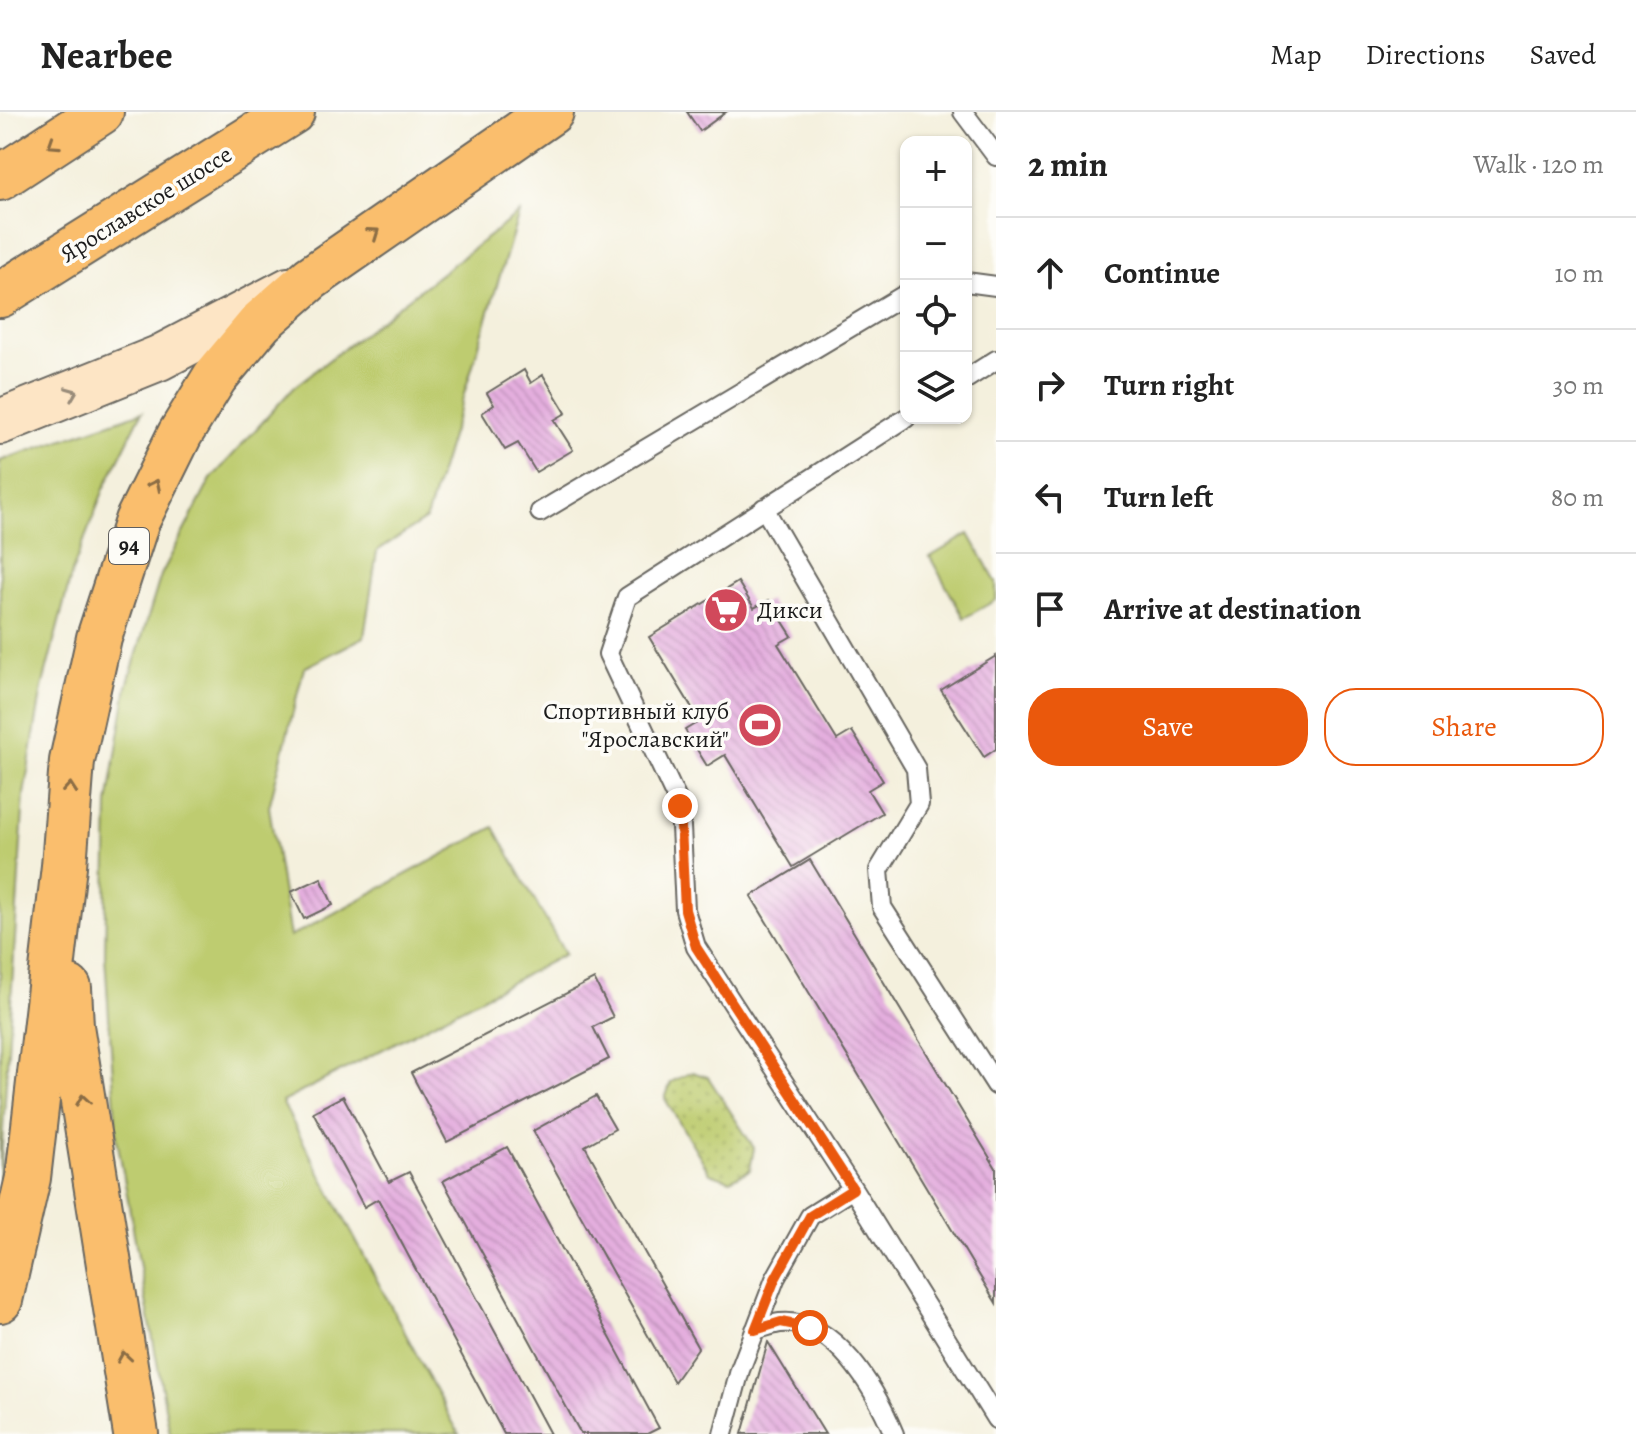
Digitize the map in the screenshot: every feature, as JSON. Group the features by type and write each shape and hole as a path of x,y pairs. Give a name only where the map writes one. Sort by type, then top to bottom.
{"main road":[{"path":"2,177 101,112"},
{"name":"Ярославское шоссе","path":"0,295 292,112"},
{"path":"311,278 551,112"},
{"name":"94","path":"0,1300 28,1178 64,866 72,761 99,638 137,521 180,434 215,377 261,322 311,278"},
{"name":"94","path":"64,866 71,1026 136,1434"}],"street":[{"path":"0,422 159,358 311,278"}],"lane":[{"path":"963,112 996,156"},
{"path":"972,283 996,286"},
{"path":"540,512 900,298"},
{"path":"972,375 996,360"},
{"path":"900,422 627,597 608,654 680,806 685,910 696,947 853,1189 996,1419"},
{"path":"764,508 916,769 919,804 879,870 882,907 996,1085"},
{"path":"723,1434 740,1370 775,1279 810,1216 853,1189"},
{"path":"755,1330 781,1322 810,1328 836,1342 884,1409 894,1434"}],"green space":[{"path":"519,213 426,519 377,551 364,637 304,668 269,807 290,937 494,827 565,954 282,1102 459,1434 170,1434 117,1139 105,956 108,804 127,686 161,575 211,479 294,387"},
{"path":"142,412 104,489 72,572 42,688 24,794 0,1179 0,461"},
{"path":"969,534 996,582 996,600 964,618 930,557"},
{"path":"692,1072 708,1077 754,1148 750,1170 730,1180 710,1173 665,1099 671,1082"}],"building":[{"path":"687,112 726,112 700,131"},
{"path":"524,370 531,383 543,375 566,413 554,420 573,450 536,472 518,443 505,450 482,413 494,405 487,393"},
{"name":"Спортивный клуб \"Ярославский\"","path":"738,582 754,608 769,600 792,636 778,644 837,740 852,731 883,781 868,790 882,813 793,867 725,755 707,766 685,730 700,721 649,637"},
{"path":"996,656 996,749 984,757 941,690"},
{"path":"810,860 996,1168 996,1303 751,896"},
{"path":"321,878 333,905 304,919 291,892"},
{"path":"594,979 613,1017 593,1027 609,1059 447,1142 411,1073"},
{"path":"343,1096 389,1182 409,1172 550,1434 504,1434 378,1199 364,1207 313,1112"},
{"path":"596,1096 615,1129 585,1146 698,1348 674,1382 533,1131"},
{"path":"507,1147 659,1428 647,1434 581,1434 443,1181"},
{"path":"768,1342 825,1434 742,1434"}],"place":[{"name":"Дикси","path":"726,610"},
{"name":"Спортивный клуб \"Ярославский\"","path":"760,725"}],"route":[{"path":"680,806 685,910 696,947 853,1189 810,1216 775,1279 755,1330 781,1322 810,1328"}]}
